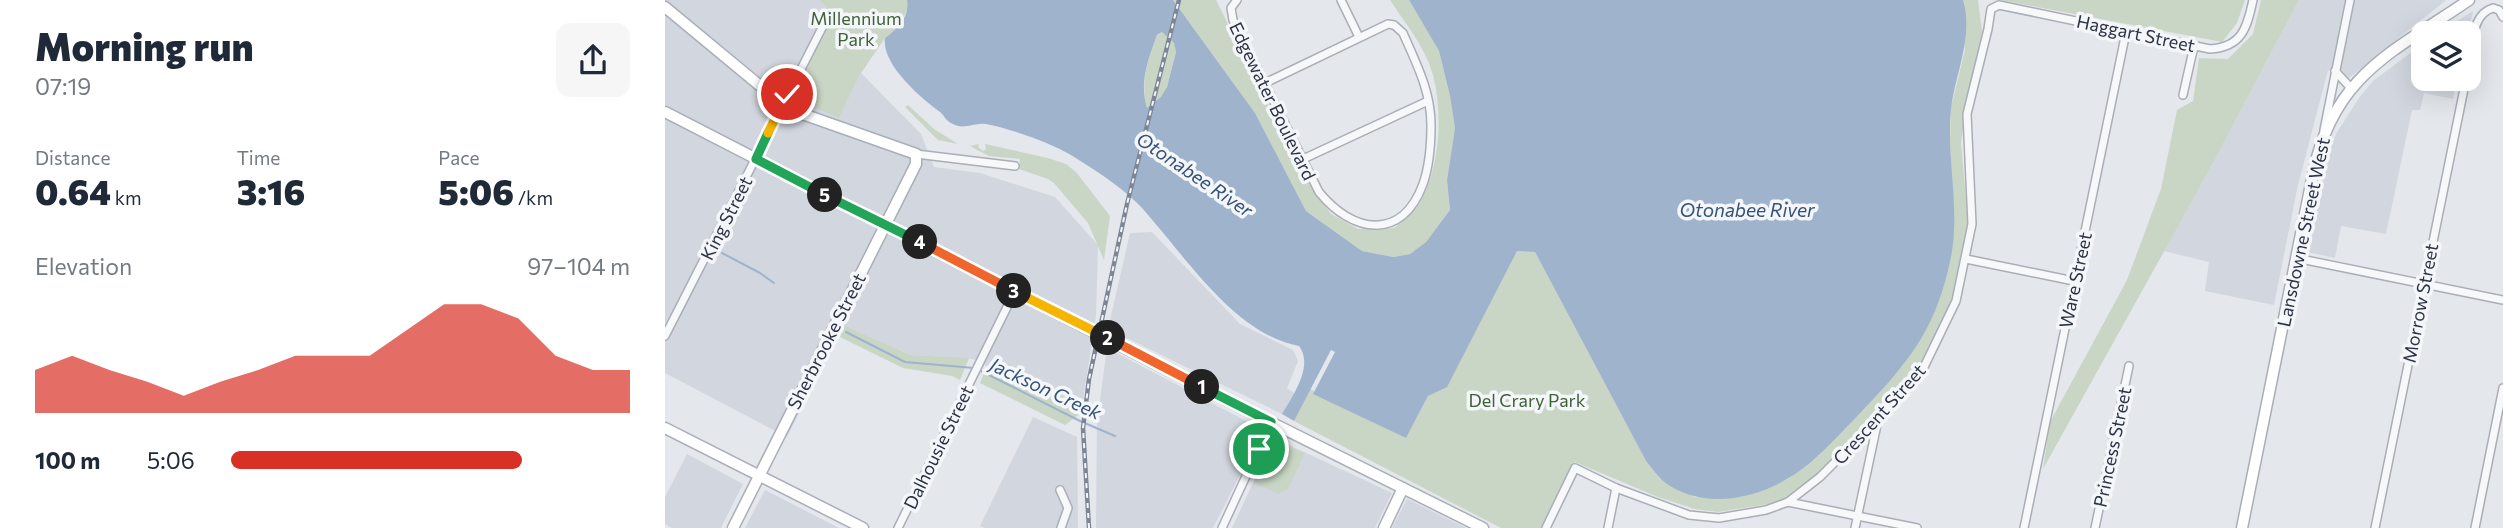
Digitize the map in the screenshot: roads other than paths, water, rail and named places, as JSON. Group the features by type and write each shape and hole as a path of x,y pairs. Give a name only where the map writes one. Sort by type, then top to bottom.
{"main road":[{"name":"Lansdowne Street West","path":"2242,528 2323,132 2351,88 2375,63 2469,0"},
{"path":"665,7 782,104 797,112 916,154"},
{"path":"665,112 1483,528"},
{"name":"Sherbrooke Street","path":"733,528 916,164 916,154"},
{"path":"893,210 894,221 907,235"},
{"path":"665,428 863,528"},
{"path":"1384,528 1403,488"}],"street":[{"name":"Edgewater Boulevard","path":"1237,0 1231,8 1233,20 1319,192 1344,216 1366,225 1394,220 1413,204 1424,183 1431,124 1426,85 1403,33 1394,25 1388,24 1359,37"},
{"path":"1265,83 1359,37 1341,0"},
{"name":"Haggart Street","path":"1991,9 1999,5 2194,46 2218,48 2236,41 2246,25 2253,0"},
{"path":"2323,132 2350,0"},
{"path":"2477,21 2486,10 2493,8 2499,10 2503,17"},
{"name":"Crescent Street","path":"1546,528 1575,468 1616,488 1689,515 1719,518 1766,510 1789,502 1820,477 1878,419 1924,367 1957,301 1966,259 1972,224 1968,114 1991,9"},
{"name":"King Street","path":"666,333 824,24"},
{"name":"Ware Street","path":"2024,528 2126,32"},
{"path":"2183,95 2194,46"},
{"path":"2335,71 2351,88"},
{"name":"Morrow Street","path":"2375,528 2464,91"},
{"path":"1301,160 1428,101"},
{"path":"916,154 1015,166"},
{"path":"2296,258 2503,300"},
{"path":"1966,259 2074,281"},
{"name":"Dalhousie Street","path":"898,528 1014,291"},
{"name":"Princess Street","path":"2095,528 2129,366"},
{"path":"2475,528 2503,388"},
{"path":"1856,528 1878,419"},
{"path":"1221,528 1271,422"},
{"path":"1608,528 1616,488"},
{"path":"1060,490 1068,508 1061,528"},
{"path":"1789,502 1917,528"}],"water":[{"name":"Otonabee River","path":"907,0 1173,0 1255,113 1306,211 1362,251 1393,257 1410,254 1426,242 1450,210 1447,180 1455,128 1450,96 1439,51 1409,0 1963,0 1966,14 1965,42 1950,124 1954,231 1945,281 1932,318 1913,351 1889,382 1849,424 1817,457 1794,475 1777,485 1738,497 1699,497 1680,491 1663,481 1646,461 1535,252 1517,251 1447,387 1428,396 1406,438 1313,394 1335,352 1331,350 1294,421 1282,414 1303,371 1303,354 1299,346 1278,340 1239,316 1204,282 1138,204 1088,166 1062,150 1018,133 986,124 960,126 948,121 904,80 889,59 885,48 885,38 902,22","holes":["1162,32 1174,43 1176,52 1167,87 1161,97 1147,108 1144,80 1157,35"]}],"waterway":[{"name":"Jackson Creek","path":"722,253 774,283"},
{"name":"Jackson Creek","path":"846,332 905,362 974,368"},
{"name":"Jackson Creek","path":"979,370 1115,436"}],"railway":[{"path":"1089,528 1083,428 1089,379 1127,204 1179,0"}],"park label":[{"name":"Millennium Park","path":"856,28"},
{"name":"Del Crary Park","path":"1527,400"}]}
